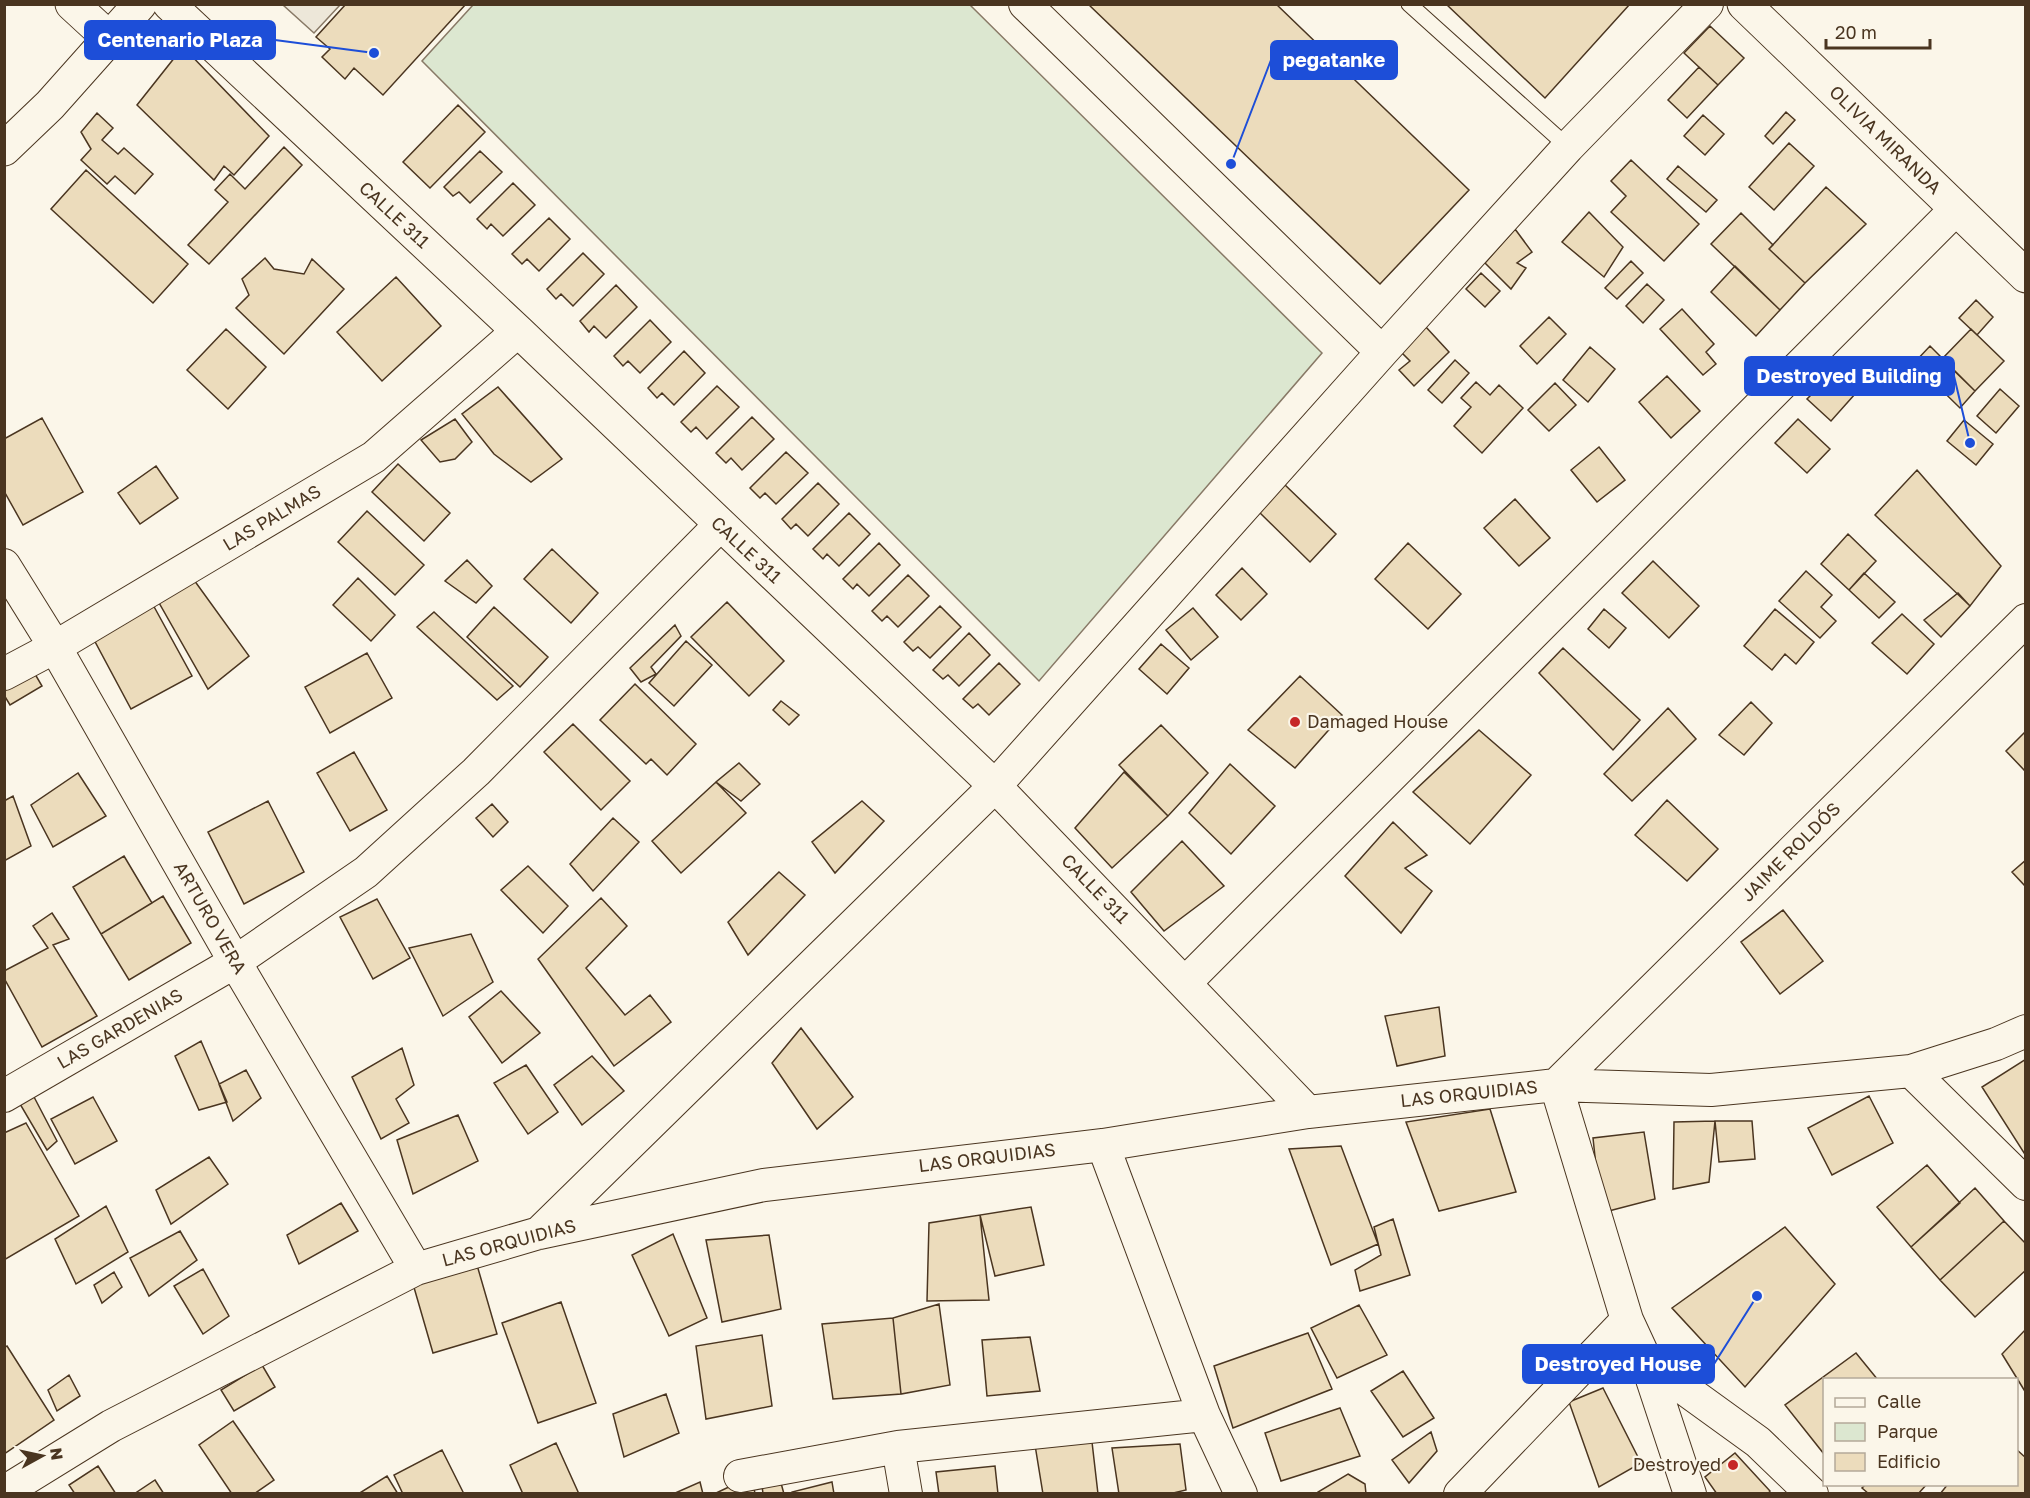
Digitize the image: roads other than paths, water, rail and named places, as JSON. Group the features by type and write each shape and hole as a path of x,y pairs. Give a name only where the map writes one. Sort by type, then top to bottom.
{"street":[{"path":"72,4 110,39"},
{"path":"4,149 50,105 140,4"},
{"name":"CALLE 311","path":"169,4 518,331 995,786 1308,1112"},
{"path":"1026,4 1382,352"},
{"path":"539,1233 995,786 1568,147 1707,4"},
{"name":"OLIVIA MIRANDA","path":"1744,4 2025,276"},
{"path":"1185,983 1956,209"},
{"name":"LAS PALMAS","path":"4,674 55,647 374,457 518,331"},
{"name":"LAS GARDENIAS","path":"4,1096 235,962 366,872 476,772 720,525"},
{"name":"ARTURO VERA","path":"4,565 55,647 235,962 416,1269"},
{"name":"JAIME ROLDÓS","path":"1556,1085 2025,620"},
{"name":"LAS ORQUIDIAS","path":"6,1492 111,1426 416,1269 539,1233 764,1185 1103,1145 1308,1112 1556,1085 1711,1089 1911,1071 1996,1044 2025,1031"},
{"path":"1911,1071 2025,1184"},
{"path":"1556,1085 1627,1320 1646,1361 1690,1494"},
{"path":"1103,1145 1204,1414 1241,1494"},
{"path":"1460,1494 1627,1320"},
{"path":"1646,1361 1758,1442 1812,1494"},
{"path":"740,1476 897,1447 1204,1414"},
{"path":"897,1447 906,1494"}],"lane":[{"path":"1409,4 1568,147"}],"place":[{"name":"Centenario Plaza","path":"374,53"},
{"name":"pegatanke","path":"1231,164"},
{"name":"Destroyed Building","path":"1970,443"},
{"name":"Damaged House","path":"1295,722"},
{"name":"Destroyed House","path":"1757,1296"},
{"name":"Destroyed","path":"1733,1465"}]}
